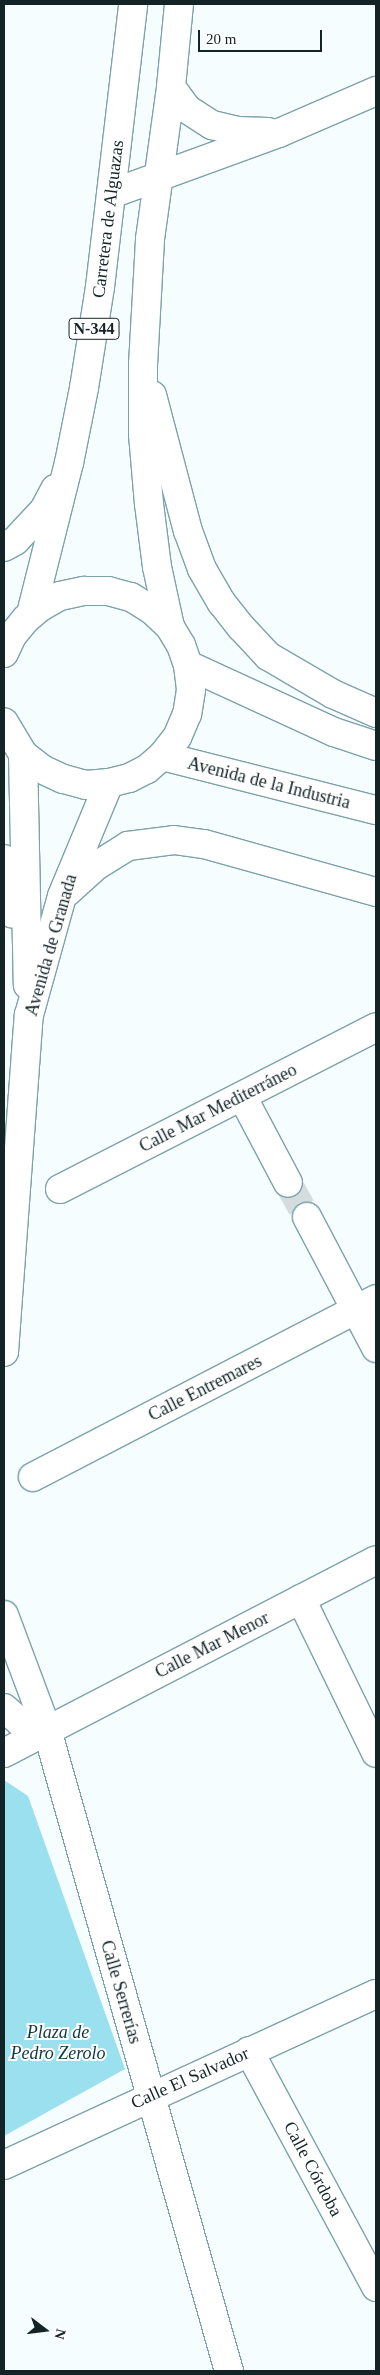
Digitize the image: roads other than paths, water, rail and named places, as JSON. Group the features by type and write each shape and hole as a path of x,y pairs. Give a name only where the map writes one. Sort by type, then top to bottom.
{"main road":[{"name":"Carretera de Alguazas","path":"69,463 100,287 133,4"},
{"path":"170,627 157,567 149,504 143,434 143,365 150,248 171,87 179,4"},
{"path":"171,87 187,109 212,125 237,131 279,133"},
{"path":"111,194 279,133 376,91"},
{"path":"143,365 188,531 202,569 222,602 240,627 268,656 333,694 376,713"},
{"path":"4,653 20,615 69,463"},
{"name":"N-344","path":"4,547 15,541 44,510 69,463"},
{"path":"4,722 24,754 42,769 63,779 86,784 109,783 129,778 147,769 162,756 177,736 187,714 191,690 188,666 181,645 170,627 152,610 132,598 108,591 84,591 60,596 20,615"},
{"path":"188,666 334,732 376,746"},
{"path":"24,754 29,1015"},
{"name":"Avenida de la Industria","path":"162,756 376,810"},
{"name":"Avenida de Granada","path":"4,1352 29,1015 62,896 109,783"},
{"path":"62,896 96,866 128,846 174,840 204,844 376,892"},
{"path":"4,859 29,1015"},
{"name":"Calle Mar Mediterráneo","path":"60,1189 376,1027"},
{"path":"242,1096 288,1183"},
{"path":"307,1217 366,1304 376,1348"},
{"name":"Calle Entremares","path":"33,1476 366,1304"},
{"name":"Calle Mar Menor","path":"4,1753 376,1560"},
{"path":"301,1599 376,1753"},
{"name":"Calle Serrerías","path":"4,1615 47,1730 229,2371"},
{"path":"4,1708 20,1722 47,1730"},
{"name":"Calle El Salvador","path":"4,2165 376,1994"},
{"name":"Calle Córdoba","path":"249,2051 376,2287"}],"tunnel":[{"path":"288,1183 307,1217"}],"park label":[{"name":"Plaza de Pedro Zerolo","path":"58,2043"}]}
